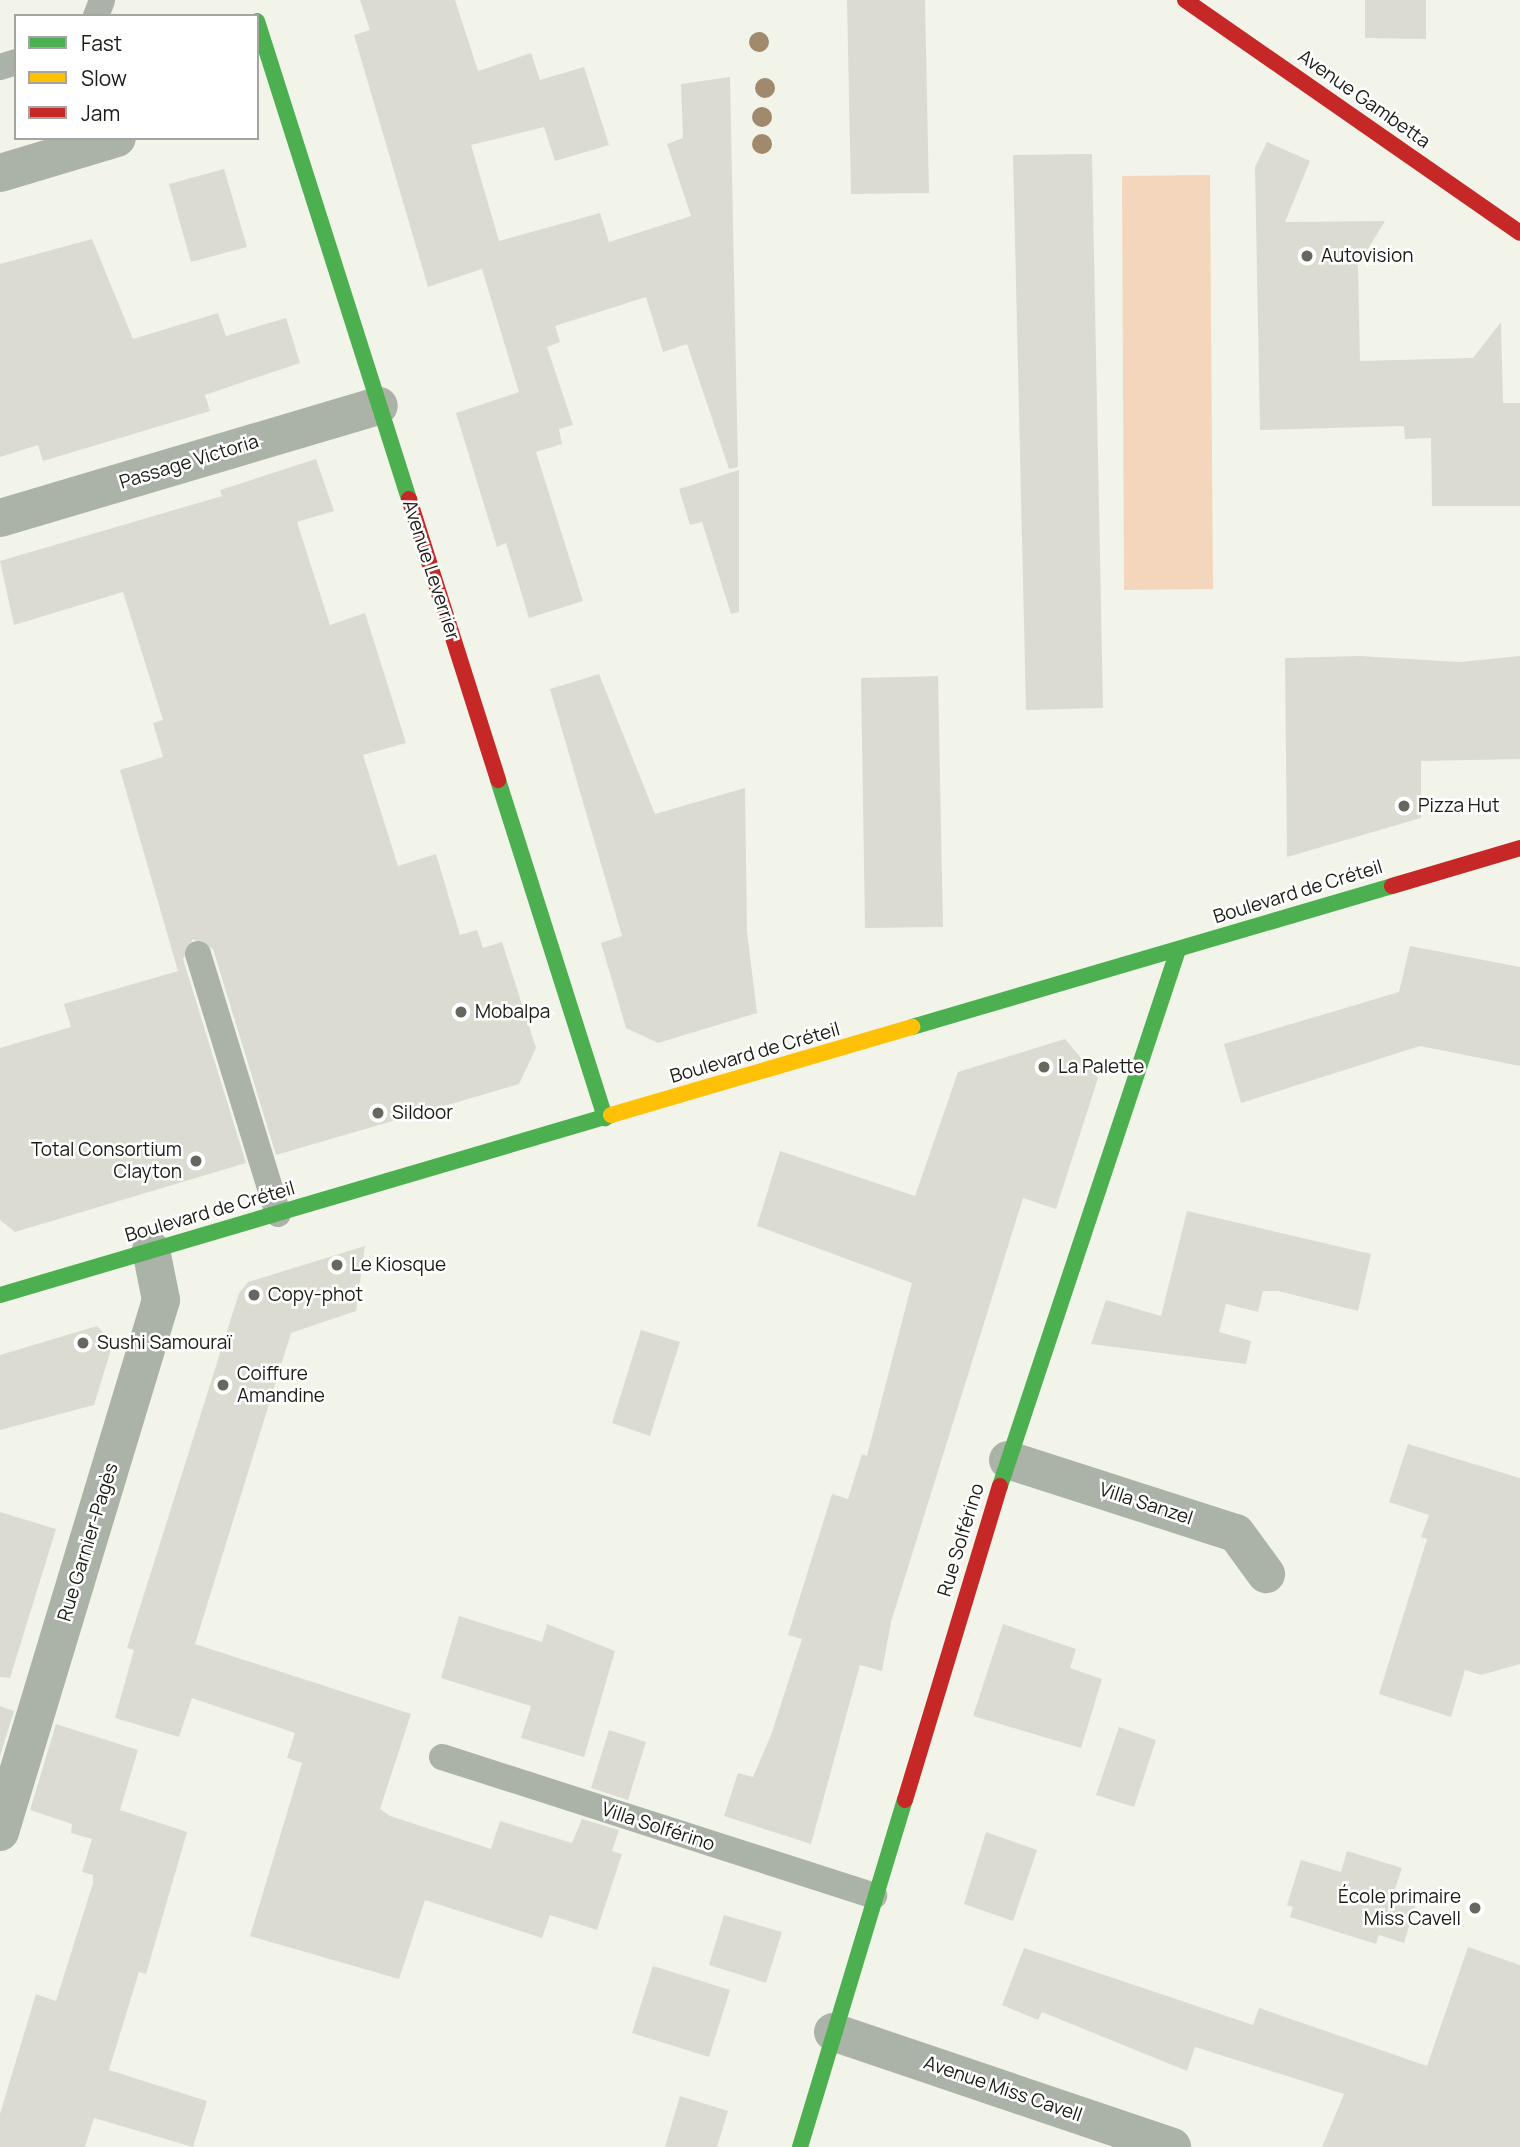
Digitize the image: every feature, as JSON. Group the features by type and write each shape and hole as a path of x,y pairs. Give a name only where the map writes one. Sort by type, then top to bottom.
{"street":[{"name":"Avenue Gambetta","path":"1185,0 1520,233"},
{"name":"Avenue Leverrier","path":"259,33 269,93 379,406 605,1118"},
{"path":"0,173 110,140"},
{"name":"Passage Victoria","path":"0,518 379,406"},
{"name":"Boulevard de Créteil","path":"0,1295 1520,848"},
{"name":"Rue Solférino","path":"800,2147 1007,1460 1178,950"},
{"name":"Rue Garnier-Pagès","path":"0,1832 161,1300 151,1250"},
{"name":"Villa Sanzel","path":"1007,1460 1236,1533 1266,1574"},
{"name":"Avenue Miss Cavell","path":"833,2032 1172,2147"}],"lane":[{"path":"198,954 278,1214"},
{"name":"Villa Solférino","path":"442,1757 874,1896"}],"shaded area":[{"path":"1210,175 1213,589 1124,590 1122,176"}],"building":[{"path":"360,0 455,0 478,71 531,53 540,80 584,67 609,145 555,161 544,127 471,145 499,241 600,213 609,242 691,216 667,144 683,138 681,84 730,77 738,467 729,469 687,344 663,352 646,297 555,326 560,342 547,347 573,425 559,429 562,444 536,452 583,601 529,618 506,543 497,547 456,413 519,392 482,269 428,287 354,35 370,30"},
{"path":"847,0 925,0 929,193 851,194"},
{"path":"1365,0 1426,0 1426,39 1365,38"},
{"path":"1267,142 1310,161 1285,222 1385,221 1358,265 1360,361 1473,358 1501,322 1503,403 1520,403 1520,506 1432,506 1431,438 1405,439 1404,426 1260,430 1255,167"},
{"path":"1092,154 1103,708 1026,710 1013,155"},
{"path":"224,169 247,247 191,262 169,184"},
{"path":"92,239 133,339 218,313 226,336 286,318 300,363 205,395 210,411 43,461 38,445 0,457 0,264"},
{"path":"316,459 334,511 297,522 330,625 365,613 406,743 363,755 398,866 436,854 460,935 477,930 483,948 502,942 536,1048 519,1084 276,1155 213,949 193,939 183,959 246,1163 15,1232 0,1220 0,1048 71,1027 64,1004 178,971 120,770 163,757 153,723 163,720 123,592 14,625 0,561 222,496 220,490"},
{"path":"739,470 739,612 731,614 702,522 690,525 679,489"},
{"path":"1360,656 1460,662 1520,656 1520,759 1421,761 1421,818 1287,857 1285,658"},
{"path":"599,674 655,814 745,788 747,932 757,1013 658,1043 626,1028 601,943 622,936 550,689"},
{"path":"938,676 943,927 865,928 861,678"},
{"path":"1410,946 1520,967 1520,1066 1420,1046 1241,1103 1224,1044 1399,992"},
{"path":"1065,1039 1098,1078 1056,1209 1023,1198 891,1622 882,1671 860,1665 811,1844 724,1816 738,1773 753,1777 771,1735 802,1639 788,1635 832,1494 848,1499 862,1454 867,1456 912,1283 757,1226 780,1151 915,1196 958,1072"},
{"path":"1187,1211 1371,1254 1358,1311 1278,1291 1263,1291 1258,1312 1226,1304 1219,1332 1251,1341 1246,1364 1091,1344 1106,1300 1161,1316"},
{"path":"365,1246 356,1311 291,1333 195,1644 411,1714 380,1809 390,1816 491,1849 500,1821 572,1843 582,1819 619,1830 612,1851 622,1854 597,1930 550,1915 542,1938 425,1900 399,1979 250,1936 302,1763 287,1758 295,1733 192,1698 179,1737 115,1718 134,1650 127,1648 239,1293 248,1282"},
{"path":"97,1326 113,1343 94,1405 0,1430 0,1355"},
{"path":"641,1330 680,1342 650,1436 612,1423"},
{"path":"1408,1444 1520,1478 1520,1664 1481,1675 1465,1670 1451,1717 1379,1694 1427,1539 1421,1537 1429,1515 1389,1502"},
{"path":"0,1512 56,1529 10,1678 0,1677"},
{"path":"459,1616 542,1642 547,1624 615,1651 584,1757 521,1738 531,1706 441,1678"},
{"path":"1003,1624 1076,1649 1070,1668 1102,1679 1081,1748 973,1716"},
{"path":"0,1706 14,1711 0,1756"},
{"path":"56,1724 138,1750 120,1810 187,1832 146,1974 139,1972 109,2070 207,2101 193,2147 94,2118 85,2147 0,2147 0,2114 36,1994 56,2001 93,1883 93,1875 82,1872 92,1839 71,1833 72,1824 30,1810"},
{"path":"1119,1727 1156,1740 1134,1807 1096,1795"},
{"path":"609,1730 646,1742 628,1800 591,1788"},
{"path":"986,1832 1037,1850 1013,1921 964,1904"},
{"path":"1347,1851 1402,1868 1395,1889 1418,1897 1404,1943 1379,1935 1376,1944 1290,1917 1293,1907 1287,1905 1301,1860 1341,1872"},
{"path":"724,1915 782,1932 766,1983 709,1965"},
{"path":"1468,1947 1520,1965 1520,2147 1322,2147 1344,2094 1195,2047 1187,2071 1042,2012 1038,2020 1002,2005 1024,1948 1253,2025 1259,2008 1427,2066"},
{"path":"653,1966 730,1990 709,2057 632,2033"},
{"path":"680,2096 728,2111 717,2147 665,2147"}],"traffic: fast":[{"path":"259,27 409,499"},
{"path":"498,780 605,1118"},
{"path":"912,1027 1392,886"},
{"path":"1000,1486 1178,950"},
{"path":"0,1295 611,1115"},
{"path":"800,2147 905,1800"}],"traffic: slow":[{"path":"611,1115 912,1027"}],"traffic: jam":[{"path":"1185,0 1520,233"},
{"path":"409,499 498,780"},
{"path":"1392,886 1520,848"},
{"path":"905,1800 1000,1486"}],"place":[{"name":"Autovision","path":"1307,256"},
{"name":"Pizza Hut","path":"1404,806"},
{"name":"Mobalpa","path":"461,1012"},
{"name":"La Palette","path":"1044,1067"},
{"name":"Sildoor","path":"378,1113"},
{"name":"Total Consortium Clayton","path":"196,1161"},
{"name":"Le Kiosque","path":"337,1265"},
{"name":"Copy-phot","path":"254,1295"},
{"name":"Sushi Samouraï","path":"83,1343"},
{"name":"Coiffure Amandine","path":"223,1385"},
{"name":"École primaire Miss Cavell","path":"1475,1908"}]}
